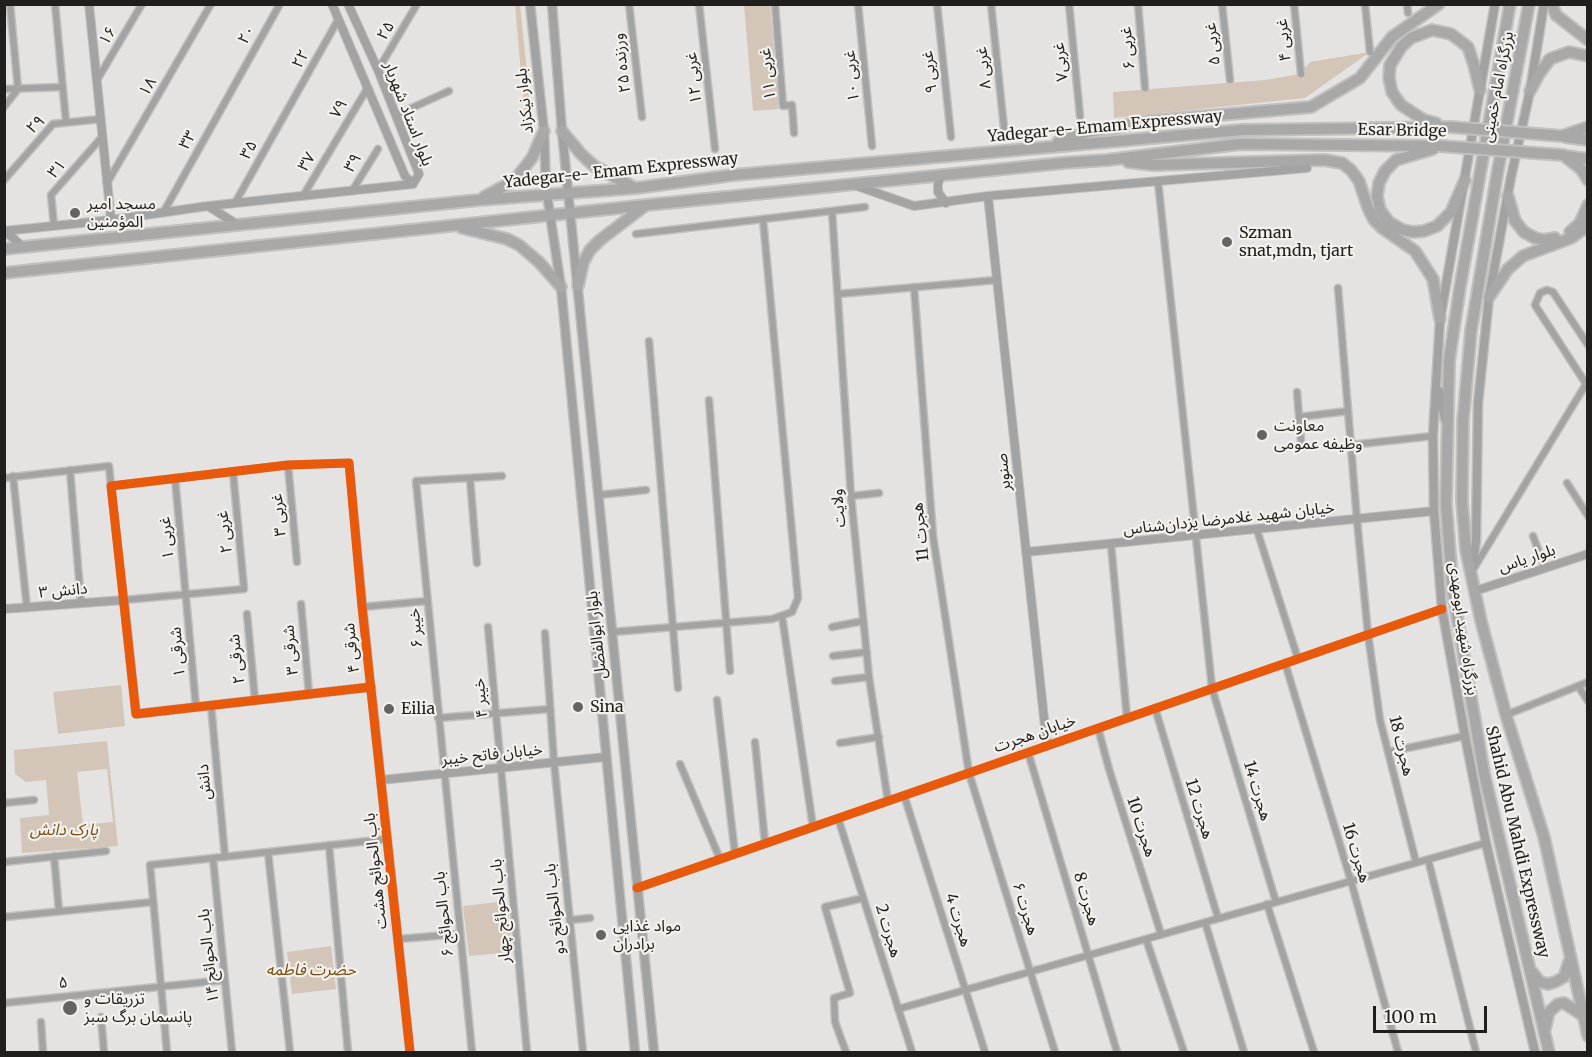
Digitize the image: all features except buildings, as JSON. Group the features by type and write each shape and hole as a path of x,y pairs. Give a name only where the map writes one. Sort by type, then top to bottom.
{"highway":[{"path":"1037,148 1088,132 1150,121 1311,107 1360,78 1392,38 1439,4"},
{"name":"بزرگراه امام خمینی","path":"1497,175 1529,4"},
{"path":"1552,4 1556,15 1587,40"},
{"name":"Shahid Abu Mahdi Expressway","path":"1509,8 1449,361 1446,504 1453,593 1484,772 1549,1053"},
{"path":"1451,127 1424,120 1401,105 1392,92 1389,78 1390,65 1402,46 1411,38 1432,30 1451,34 1468,47 1480,90"},
{"path":"1530,92 1550,59 1569,52 1587,56"},
{"name":"Esar Bridge","path":"1242,130 1451,127 1587,140"},
{"path":"1562,136 1587,127"},
{"name":"Yadegar-e- Emam Expressway","path":"4,249 479,200 636,188 734,175 1242,130"},
{"path":"562,131 594,166 636,188"},
{"path":"479,200 514,180 532,158 544,132"},
{"name":"Yadegar-e- Emam Expressway","path":"4,273 647,205 1107,160 1240,144"},
{"name":"Esar Bridge","path":"1240,144 1440,146 1563,155 1587,159"},
{"path":"1440,146 1396,160 1385,171 1379,183 1377,196 1380,210 1389,222 1402,230 1413,232 1437,226 1451,212 1466,175"},
{"path":"1563,155 1581,169 1587,180"},
{"path":"1107,160 1153,165 1324,160 1342,163 1352,170 1359,181 1374,220 1414,251 1433,279 1440,319"},
{"name":"Shahid Abu Mahdi Expressway","path":"1497,175 1471,332 1463,422 1462,501 1466,550 1506,715 1544,837 1587,1036"},
{"path":"1508,196 1515,221 1524,232 1544,240 1571,231 1580,223 1587,205"},
{"path":"578,286 590,250 647,205"},
{"path":"453,226 507,239 519,245 539,262 561,287"},
{"path":"1489,297 1508,269 1523,256 1571,238 1587,226"},
{"path":"1471,761 1484,772"},
{"path":"1531,970 1539,982 1548,984 1564,977 1570,959"},
{"path":"1544,1030 1549,1012 1558,1004 1564,1003 1582,1015"}],"main road":[{"name":"بلوار نیکزاد","path":"531,4 544,132 547,194 551,215"},
{"name":"بلوار نیکزاد","path":"552,4 570,214"},
{"name":"بزرگراه شهید ابومهدی","path":"1496,4 1440,319 1433,436 1434,511 1442,609 1465,736 1486,843 1534,1053"},
{"name":"بزرگراه شهید ابومهدی","path":"1471,572 1476,541 1478,403 1489,297 1511,177 1530,92 1544,4"},
{"name":"بلوار ابوالفضل","path":"570,214 654,1053"},
{"name":"بلوار ابوالفضل","path":"551,215 561,287 635,1053"},
{"path":"1437,381 1448,431"},
{"path":"584,526 601,524"}],"street":[{"path":"4,107 18,89 10,4"},
{"path":"55,4 66,122"},
{"path":"89,4 111,220"},
{"name":"۱۶","path":"97,81 142,4"},
{"name":"۱۸","path":"107,183 212,4"},
{"name":"۲۰","path":"237,80 280,4"},
{"name":"بلوار استاد شهریار","path":"332,4 405,176 413,184 419,174 378,70 348,4"},
{"name":"۲۵","path":"378,70 417,4"},
{"name":"ورزنده ۲۵","path":"629,4 642,117"},
{"name":"غربی ۱۲","path":"699,4 715,149"},
{"name":"غربی ۱۱","path":"775,4 783,106 792,105 794,133"},
{"name":"غربی ۱۰","path":"858,4 872,146"},
{"name":"غربی ۹","path":"937,4 951,137"},
{"name":"غربی ۸","path":"991,4 1004,128"},
{"name":"غربی۷","path":"1069,4 1080,116"},
{"name":"غربی ۶","path":"1138,4 1145,88"},
{"name":"غربی ۵","path":"1222,4 1230,80"},
{"name":"غربی ۴","path":"1294,4 1300,74"},
{"path":"1365,4 1370,52"},
{"path":"1407,4 1408,13"},
{"name":"۲۲","path":"287,111 338,20"},
{"name":"۳۳","path":"163,213 237,80"},
{"path":"4,89 62,87"},
{"name":"۷۹","path":"335,142 367,89"},
{"path":"382,122 449,91"},
{"name":"۳۵","path":"235,203 287,111"},
{"name":"۲۹","path":"4,180 53,123 101,119"},
{"name":"۳۱","path":"54,225 51,195 102,137"},
{"name":"۳۷","path":"303,196 335,142"},
{"name":"۳۹","path":"352,191 378,149"},
{"path":"853,184 914,206 988,196 1307,168"},
{"path":"941,175 938,192 946,203"},
{"name":"هجرت 14","path":"1158,181 1212,688 1276,902"},
{"path":"5,231 413,184"},
{"name":"صنوبر","path":"988,196 1047,746"},
{"path":"208,206 239,226"},
{"path":"636,234 866,207"},
{"name":"ولایت","path":"832,211 852,496 869,677 888,801"},
{"path":"612,632 772,619 792,612 798,598 764,219"},
{"path":"5,231 23,247"},
{"path":"838,294 997,280"},
{"name":"هجرت 11","path":"914,287 933,536 969,773"},
{"name":"هجرت 18","path":"1338,288 1368,634 1380,720 1416,862"},
{"path":"1471,572 1587,385 1535,305 1540,292 1547,290 1553,292 1587,345"},
{"path":"649,341 678,688"},
{"path":"1297,392 1301,441"},
{"path":"709,400 730,671"},
{"path":"1299,417 1348,411"},
{"path":"1351,445 1433,436"},
{"name":"۴ شرقی","path":"288,465 349,463 371,687"},
{"path":"111,486 288,465"},
{"name":"۳ غربی","path":"288,465 297,562"},
{"path":"4,477 109,466 136,714 371,687"},
{"path":"70,470 81,603"},
{"name":"۲ غربی","path":"186,594 244,589 233,472"},
{"path":"13,476 27,608"},
{"path":"477,563 470,478 502,476"},
{"name":"۱ غربی","path":"175,478 186,594"},
{"name":"خیبر ۶","path":"443,774 416,481 470,478"},
{"path":"1567,483 1587,516"},
{"path":"598,495 646,490"},
{"path":"852,496 879,493"},
{"name":"خیابان شهید غلامرضا یزدان‌شناس","path":"1026,552 1434,511"},
{"path":"1257,530 1298,659"},
{"path":"1533,536 1545,568"},
{"path":"1111,544 1127,718"},
{"name":"بلوار یاس","path":"1475,591 1587,554"},
{"path":"124,600 186,594"},
{"name":"۱ شرقی","path":"186,594 196,707"},
{"name":"دانش ۳","path":"4,609 124,600"},
{"path":"362,607 427,601"},
{"name":"۳ شرقی","path":"301,604 309,694"},
{"name":"خیابان هجرت","path":"638,888 1442,609"},
{"name":"۲ شرقی","path":"247,614 255,700"},
{"path":"782,616 813,827"},
{"path":"832,627 864,621"},
{"name":"خیبر ۴","path":"488,627 500,768"},
{"name":"باب الحوائج دو","path":"545,633 554,762 583,1053"},
{"path":"833,656 867,652"},
{"name":"هجرت 16","path":"1285,663 1351,881 1398,1053"},
{"path":"835,681 869,677"},
{"path":"1506,715 1587,682"},
{"path":"1578,686 1587,701"},
{"name":"باب الحوائج هشت","path":"371,687 410,1053"},
{"path":"717,700 735,854"},
{"name":"دانش","path":"211,705 225,857"},
{"name":"هجرت 12","path":"1155,708 1218,918"},
{"path":"438,718 550,709"},
{"name":"هجرت 10","path":"1098,728 1108,769 1161,934"},
{"path":"1388,752 1465,736"},
{"path":"840,743 879,737"},
{"path":"755,742 765,843"},
{"name":"هجرت 8","path":"1028,752 1117,1053"},
{"name":"خیابان فاتح خیبر","path":"381,780 606,757"},
{"path":"680,764 720,859"},
{"name":"باب الحوائج چهار","path":"500,768 527,1053"},
{"name":"هجرت ۶","path":"969,773 1055,1053"},
{"name":"باب الحوائج ۶","path":"443,774 472,1053"},
{"name":"هجرت 4","path":"904,795 985,1053"},
{"path":"4,803 34,801"},
{"name":"هجرت 2","path":"838,818 912,1053"},
{"path":"167,1053 150,865 387,838"},
{"path":"898,1009 1486,843"},
{"path":"329,845 348,1053"},
{"path":"4,862 106,851"},
{"path":"268,852 290,1053"},
{"path":"54,856 59,911"},
{"name":"باب الحوائج ۱۴","path":"213,858 232,1053"},
{"path":"1428,859 1476,1053"},
{"path":"846,1053 835,1022 834,998 850,993 825,907 863,898"},
{"path":"4,917 153,902"},
{"path":"1267,904 1314,1053"},
{"path":"570,920 590,918"},
{"path":"1205,922 1244,1053"},
{"path":"398,939 460,934"},
{"path":"1146,939 1184,1053"},
{"name":"۵","path":"4,1003 225,980"},
{"path":"101,1017 104,1053"},
{"path":"41,1022 43,1053"}],"green space":[{"path":"744,5 770,5 779,109 753,111"},
{"path":"1370,52 1305,98 1114,118 1113,92 1265,80 1300,74 1310,62"},
{"path":"121,685 125,726 58,734 53,692"},
{"name":"پارک دانش","path":"107,741 118,846 22,853 20,818 49,815 46,780 26,782 15,774 14,750","holes":["107,769 113,822 83,825 77,772"]},
{"path":"507,901 513,952 469,956 463,906"},
{"name":"حضرت فاطمه","path":"331,946 336,989 292,994 287,952"}],"shaded area":[{"path":"515,5 520,5 533,130 526,130"}],"cycle path":[{"path":"371,687 136,714 111,486 288,465 349,463 362,607 410,1052"},
{"path":"637,888 1442,609"}],"place":[{"name":"مسجد امیر المؤمنین","path":"75,213"},
{"name":"Szman snat,mdn, tjart","path":"1227,242"},
{"name":"معاونت وظیفه عمومی","path":"1262,435"},
{"name":"Sina","path":"578,707"},
{"name":"Eilia","path":"389,709"},
{"name":"مواد غذایی برادران","path":"601,935"},
{"name":"تزریقات و پانسمان برگ سبز","path":"70,1008"}]}
